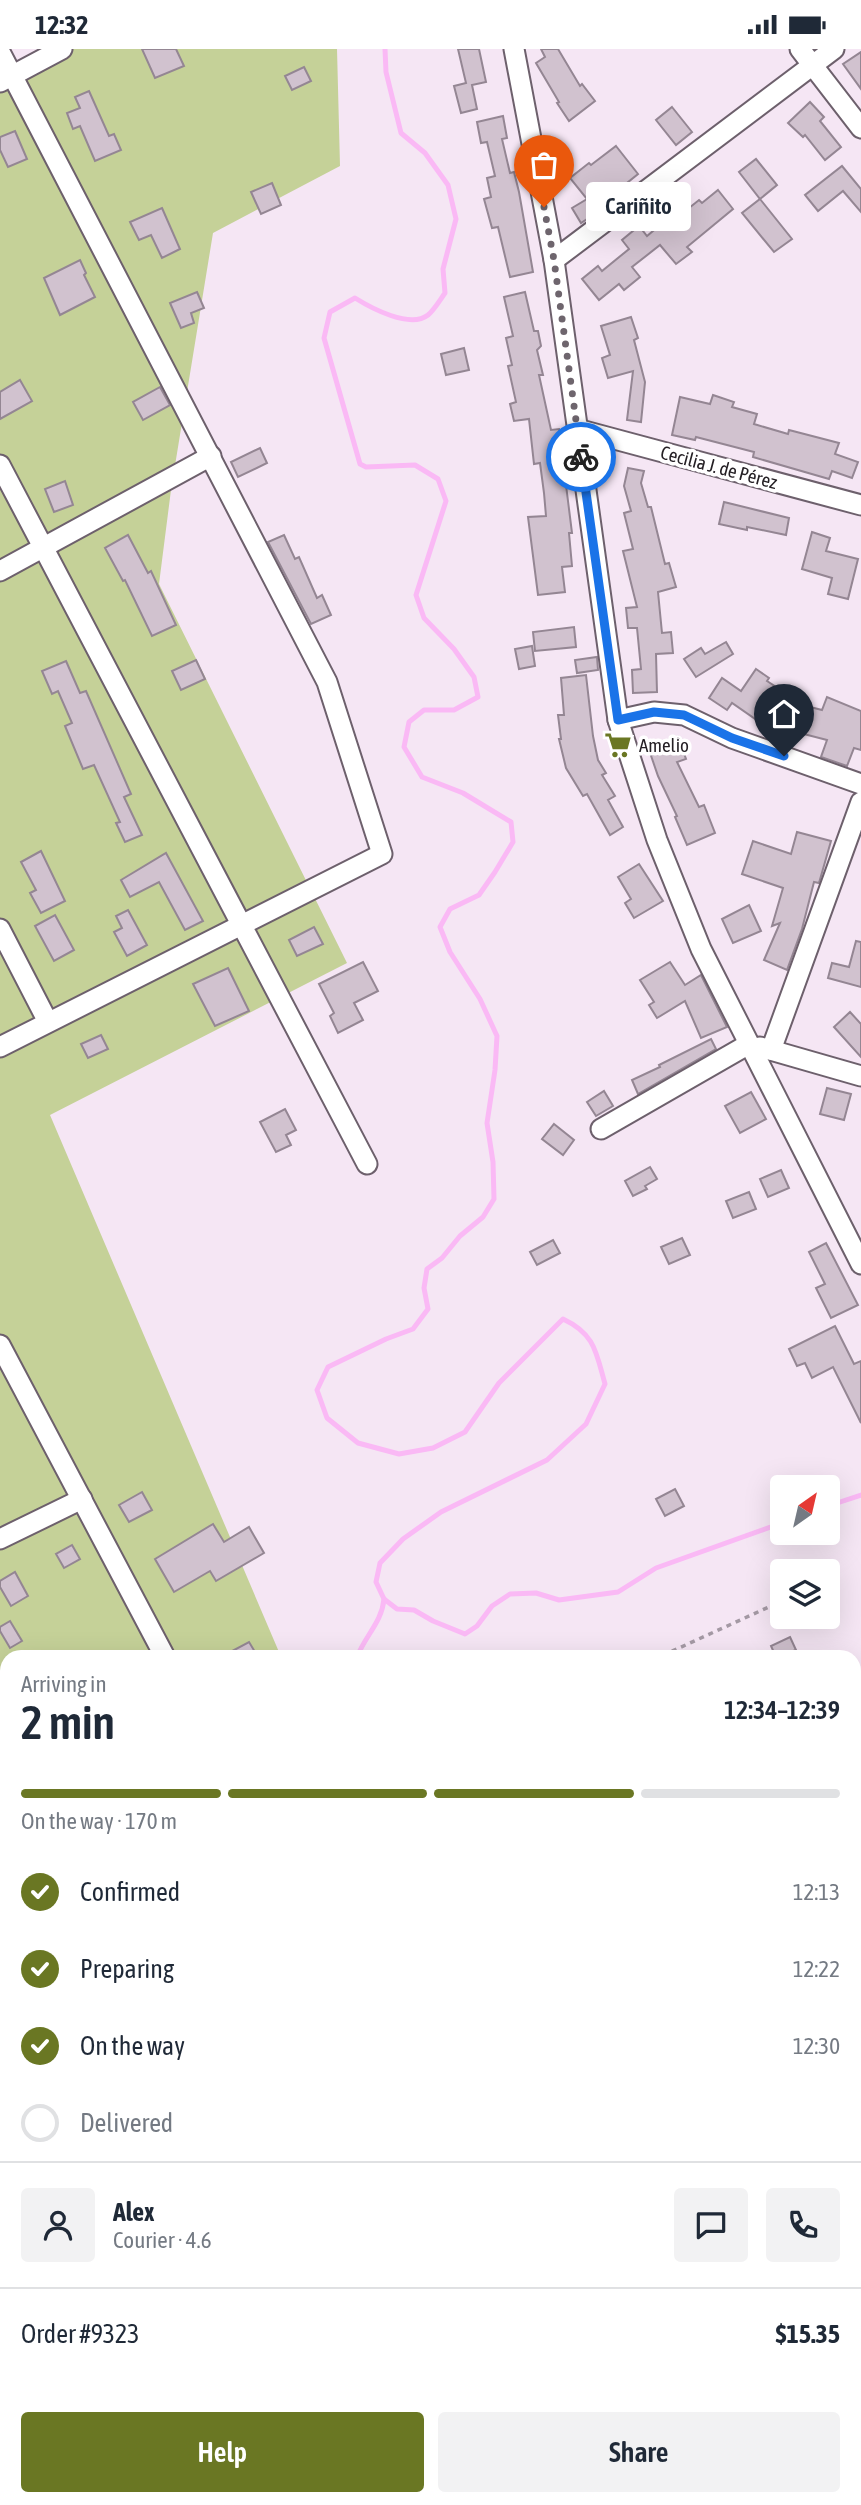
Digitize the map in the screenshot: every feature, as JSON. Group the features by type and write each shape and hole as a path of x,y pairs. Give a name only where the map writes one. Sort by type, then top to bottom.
{"street":[{"path":"6,79 62,49"},
{"path":"514,49 554,260 618,720 656,840 701,949 861,1263"},
{"path":"800,49 861,128"},
{"path":"554,260 834,49"},
{"path":"0,52 6,79 211,456 327,682 382,854 0,1047"},
{"name":"Cecilia J. de Pérez","path":"577,429 861,505"},
{"path":"0,571 211,456"},
{"path":"0,465 367,1164"},
{"path":"618,720 654,712 684,715 732,738 861,784"},
{"path":"771,1050 861,802"},
{"path":"0,929 48,1023"},
{"path":"601,1129 749,1044 861,1076"},
{"path":"0,1345 161,1650"},
{"path":"0,1539 82,1499"}],"path":[{"path":"675,1650 770,1606"}],"green space":[{"path":"0,49 15,69 50,49 337,49 340,166 213,233 171,490 159,584 347,963 50,1115 278,1650 0,1650"}],"building":[{"path":"142,49 176,49 184,66 155,78"},
{"path":"458,49 479,49 486,82 472,85 477,109 461,113 454,86 466,83"},
{"path":"541,49 558,49 580,86 582,84 595,101 569,121 536,63 545,57"},
{"path":"861,52 861,89 843,64"},
{"path":"304,67 311,81 292,90 285,76"},
{"path":"89,91 109,136 114,134 121,150 95,161 80,126 73,129 67,113 80,108 75,97"},
{"path":"810,102 824,117 820,121 841,147 825,160 805,135 803,137 788,123"},
{"path":"672,107 692,132 676,145 656,120"},
{"path":"503,116 507,138 502,139 510,173 514,172 519,192 533,272 510,277 498,227 492,228 484,199 491,197 487,178 495,176 487,142 481,143 477,122"},
{"path":"15,131 27,159 8,167 0,150 0,137"},
{"path":"616,146 638,174 581,223 572,208 587,199 570,178"},
{"path":"756,159 777,185 760,199 739,172"},
{"path":"842,166 861,189 861,212 843,191 818,211 805,195"},
{"path":"272,183 281,205 261,214 251,192"},
{"path":"718,190 733,209 687,247 692,252 676,264 660,245 632,267 640,277 624,290 619,284 599,300 582,279 598,266 602,271 629,249 622,240 639,226 647,236 666,220 669,224 699,200 702,203"},
{"path":"760,199 792,239 774,252 742,213"},
{"path":"162,208 180,249 162,258 151,235 139,240 130,222"},
{"path":"80,260 95,297 60,315 44,278"},
{"path":"197,292 204,308 191,313 194,323 181,328 170,303"},
{"path":"525,292 534,331 538,331 541,346 537,350 543,375 539,375 551,430 559,429 572,533 569,533 572,566 562,567 565,592 538,595 528,517 546,516 544,493 540,463 534,464 529,419 514,421 510,404 516,402 508,366 512,365 506,338 513,336 504,297"},
{"path":"631,317 638,338 634,340 645,382 641,422 627,420 633,371 608,378 602,358 610,355 601,326"},
{"path":"464,348 469,370 446,375 441,354"},
{"path":"20,380 32,401 0,419 0,392"},
{"path":"160,387 170,405 143,420 133,402"},
{"path":"713,395 734,402 732,407 757,414 754,424 788,434 789,430 839,443 835,454 858,462 852,478 832,471 829,479 753,457 754,452 696,437 695,440 672,435 680,397 710,404"},
{"path":"260,448 267,463 238,477 231,462"},
{"path":"628,468 644,471 641,483 648,507 651,507 665,564 669,563 676,587 658,592 662,633 671,632 673,653 656,654 657,692 633,693 632,670 641,669 637,628 628,628 626,608 637,607 623,551 633,549 624,513 631,511 624,486"},
{"path":"65,481 73,505 54,512 45,489"},
{"path":"724,502 789,518 786,535 719,524"},
{"path":"812,532 830,538 826,551 858,559 848,599 828,594 832,578 802,569"},
{"path":"128,535 148,573 151,571 176,625 152,636 125,580 123,581 105,548"},
{"path":"284,535 295,559 299,557 317,598 322,595 331,615 311,624 268,542"},
{"path":"574,627 576,647 535,651 533,632"},
{"path":"726,642 733,654 696,677 684,659 701,648 705,654"},
{"path":"532,646 535,666 519,669 515,649"},
{"path":"597,657 598,670 577,673 575,660"},
{"path":"196,660 205,679 181,690 172,671"},
{"path":"66,661 80,693 86,691 131,794 124,797 142,835 125,842 116,823 120,822 94,765 83,769 65,726 72,723 58,691 52,694 42,671"},
{"path":"756,669 769,678 767,681 787,694 783,700 822,710 827,697 861,711 861,750 854,748 847,766 821,757 827,740 761,723 732,703 727,710 709,698 722,678 741,691"},
{"path":"586,675 598,760 606,773 602,775 615,796 608,800 623,827 610,835 587,794 583,796 566,768 559,739 558,715 564,715 561,678"},
{"path":"678,737 686,759 677,762 699,807 704,805 715,833 687,845 648,747"},
{"path":"797,832 831,841 819,883 814,882 802,929 787,970 764,960 780,923 772,926 783,888 742,874 753,841 791,854"},
{"path":"41,851 65,901 41,913 30,893 36,890 21,862"},
{"path":"166,853 203,921 185,930 159,882 130,897 121,880"},
{"path":"639,864 663,901 634,918 625,903 631,899 618,877"},
{"path":"749,905 761,931 733,943 722,919"},
{"path":"128,910 147,945 127,956 114,932 122,928 116,916"},
{"path":"55,915 74,950 54,961 35,926"},
{"path":"314,927 323,944 297,956 289,940"},
{"path":"856,941 861,942 861,987 828,978 832,963 849,967"},
{"path":"363,962 378,991 354,1003 363,1020 338,1033 330,1016 334,1013 319,984"},
{"path":"670,962 685,985 701,975 727,1027 701,1038 685,1001 657,1018 649,1005 654,1002 640,980"},
{"path":"228,968 249,1011 215,1026 193,984"},
{"path":"850,1012 861,1024 861,1057 834,1027"},
{"path":"101,1035 108,1049 88,1058 81,1044"},
{"path":"711,1039 716,1049 638,1094 632,1080"},
{"path":"827,1088 851,1094 844,1120 820,1114"},
{"path":"604,1091 613,1106 596,1116 587,1102"},
{"path":"751,1092 766,1119 740,1133 725,1106"},
{"path":"285,1109 296,1130 286,1135 291,1145 276,1152 260,1122"},
{"path":"554,1124 574,1140 563,1155 542,1139"},
{"path":"650,1167 657,1179 645,1186 647,1189 633,1196 625,1181"},
{"path":"781,1170 789,1188 768,1197 760,1179"},
{"path":"749,1192 756,1209 733,1218 726,1201"},
{"path":"682,1238 690,1255 669,1264 661,1247"},
{"path":"553,1240 560,1253 537,1265 530,1252"},
{"path":"826,1243 858,1305 831,1318 816,1288 825,1284 809,1252"},
{"path":"835,1326 854,1364 861,1361 861,1423 833,1367 812,1378 805,1363 797,1366 789,1349"},
{"path":"675,1489 684,1506 665,1516 656,1499"},
{"path":"142,1492 152,1510 129,1522 119,1505"},
{"path":"213,1524 224,1542 249,1527 264,1553 216,1581 210,1571 174,1592 155,1559"},
{"path":"72,1545 80,1559 64,1568 56,1554"},
{"path":"15,1572 28,1596 11,1606 0,1587 0,1581"},
{"path":"10,1621 22,1641 10,1648 0,1627"},
{"path":"790,1637 796,1650 773,1650 771,1646"},
{"path":"249,1642 254,1650 234,1650"}],"waterway":[{"path":"385,49 386,72 401,133 425,153 448,185 456,219 443,269 445,293 428,315 411,320 391,315 355,298 330,312 324,338 360,464 366,467 415,465 438,479 446,501 416,595 424,618 454,649 474,677 478,697 454,710 424,710 409,722 404,747 422,777 463,793 511,822 513,842 479,895 450,909 440,927 450,952 480,999 497,1036 487,1123 493,1162 494,1199 483,1217 460,1236 442,1258 427,1269 424,1288 428,1309 413,1329 328,1367 317,1390 327,1418 358,1443 399,1454 433,1448 465,1432 499,1383 563,1319 582,1331 593,1345 605,1384 586,1424 547,1460 441,1512 403,1539 380,1563 376,1582 384,1599 397,1609 414,1610 465,1634 477,1626 492,1606 510,1594 536,1593 559,1600 618,1592 656,1568 770,1527"},
{"path":"840,1502 861,1495"},
{"path":"360,1650 377,1622 384,1599"}],"way so far":[{"path":"544,207 554,260 581,457"}],"place":[{"name":"Cariñito","path":"544,207"},
{"name":"Amelio","path":"618,745"}],"route":[{"path":"581,457 618,720 654,712 684,715 732,738 784,756"}]}
